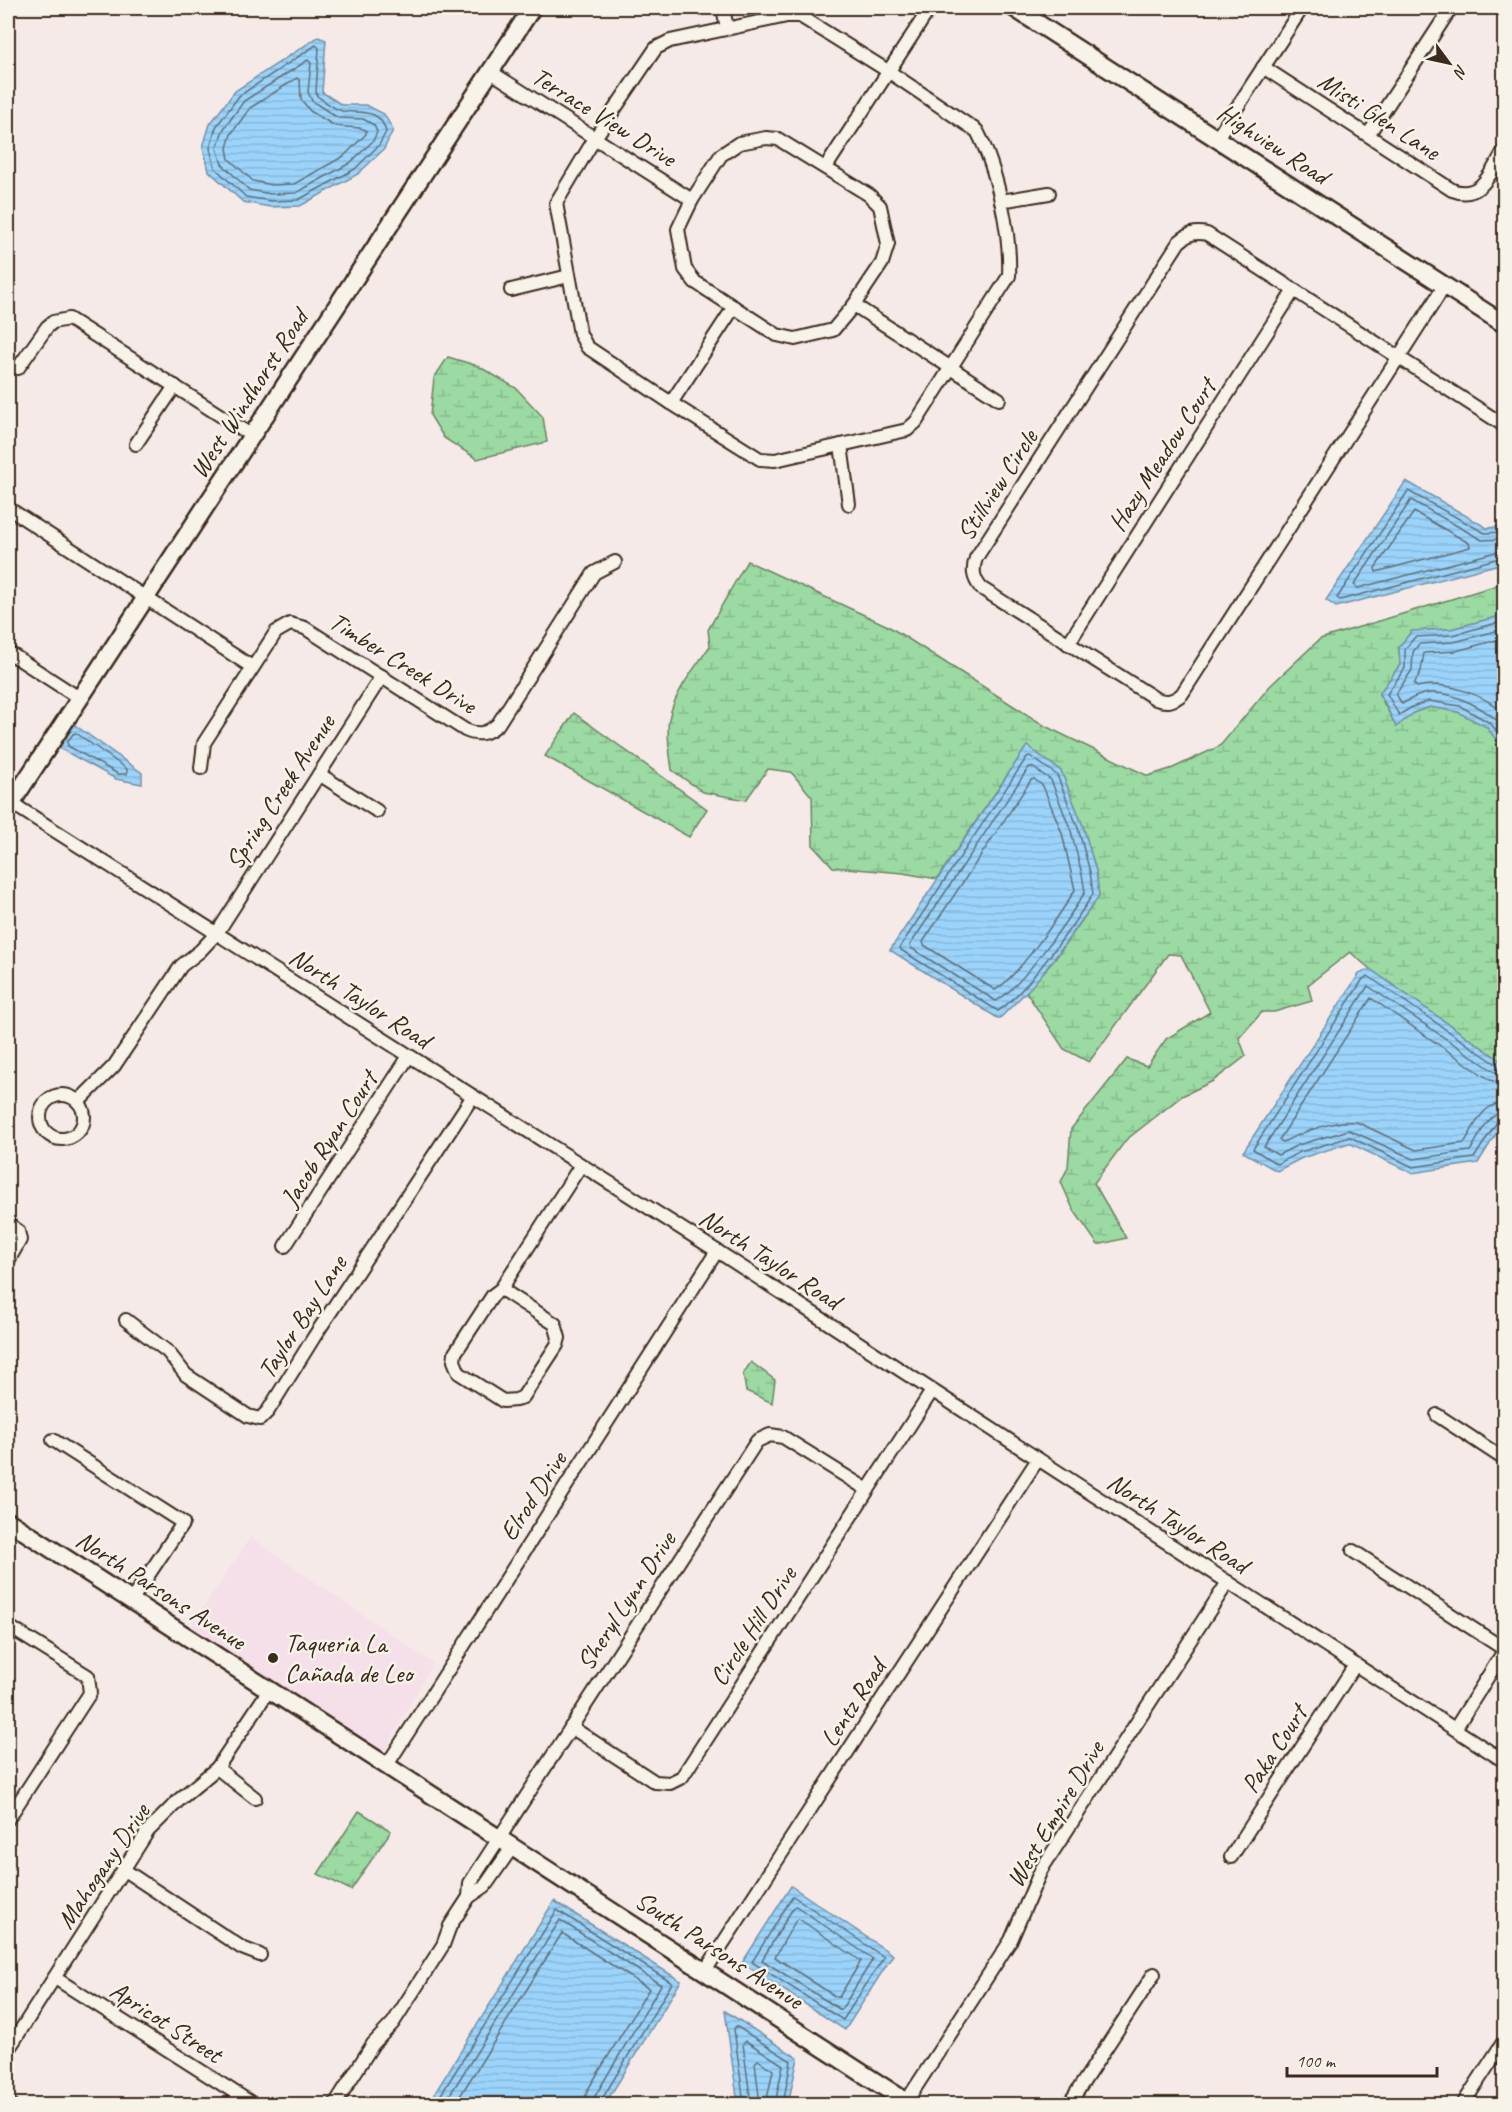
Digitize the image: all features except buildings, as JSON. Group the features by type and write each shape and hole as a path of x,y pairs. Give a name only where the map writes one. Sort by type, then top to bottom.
{"street":[{"name":"West Windhorst Road","path":"9,804 532,8"},
{"path":"723,8 727,28"},
{"path":"826,167 930,8"},
{"name":"Highview Road","path":"1014,8 1504,324"},
{"path":"1217,138 1302,8"},
{"path":"1368,135 1451,8"},
{"path":"787,16 800,16 888,71 977,131 984,145 1001,201 1010,262 1009,276 916,422 906,430 775,460 760,459 587,347 580,334 555,203 595,138 656,48 670,41 727,28 787,16"},
{"name":"Misti Glen Lane","path":"1263,68 1452,190 1462,194 1473,192 1487,179 1504,151"},
{"name":"Terrace View Drive","path":"491,72 692,200"},
{"path":"766,138 778,139 826,167 868,195 880,206 888,244 882,263 854,305 833,330 795,339 777,335 695,282 685,269 678,229 692,200 721,155 739,143 766,138"},
{"path":"1001,201 1049,193"},
{"name":"Stillview Circle","path":"1398,357 1207,234 1193,233 1186,236 1179,242 976,558 973,566 976,582 981,588 1156,699 1170,701 1177,699 1445,285"},
{"path":"511,290 569,276"},
{"name":"Hazy Meadow Court","path":"1068,644 1294,290"},
{"path":"854,305 999,399"},
{"path":"671,403 734,307"},
{"path":"18,368 47,327 61,319 69,320 252,435"},
{"path":"1398,357 1502,424 1504,428"},
{"path":"136,444 175,386"},
{"path":"841,445 849,504"},
{"path":"8,508 252,666"},
{"name":"Timber Creek Drive","path":"201,768 204,743 252,666 276,632 282,627 297,625 382,676 465,730 474,734 483,734 498,724 594,573 615,562"},
{"path":"8,652 79,699"},
{"name":"Spring Creek Avenue","path":"78,1102 114,1066 180,966 200,951 217,933 382,676"},
{"path":"319,774 377,812"},
{"name":"North Taylor Road","path":"9,804 217,933 717,1251 1504,1761"},
{"name":"Jacob Ryan Court","path":"285,1246 409,1056"},
{"name":"Taylor Bay Lane","path":"126,1320 168,1352 186,1375 248,1416 260,1419 268,1411 314,1337 473,1096"},
{"path":"501,1289 555,1324 559,1338 557,1345 523,1397 510,1401 503,1401 459,1372 454,1361 455,1353 493,1295 501,1289 581,1165"},
{"path":"8,1223 18,1231 20,1240 8,1261"},
{"name":"Elrod Drive","path":"387,1765 717,1251"},
{"name":"Circle Hill Drive","path":"571,1727 655,1782 663,1784 677,1781 682,1777 932,1391"},
{"path":"1437,1415 1504,1459"},
{"name":"Sheryl Lynn Drive","path":"335,2104 373,2043 393,2023 443,1945 450,1926 469,1897 485,1886 506,1842 571,1727 757,1441 770,1435 783,1437 868,1490"},
{"path":"53,1440 183,1523 131,1601"},
{"name":"Lentz Road","path":"705,1971 1038,1459"},
{"name":"North Parsons Avenue","path":"8,1521 506,1842"},
{"path":"1353,1551 1504,1650 1455,1729"},
{"name":"West Empire Drive","path":"908,2103 1011,1940 1041,1870 1228,1582"},
{"path":"8,1626 87,1676 90,1694 8,1819"},
{"name":"Paka Court","path":"1231,1857 1355,1665"},
{"name":"Mahogany Drive","path":"8,2050 148,1831 164,1813 217,1768 269,1689"},
{"path":"217,1768 255,1798"},
{"name":"South Parsons Avenue","path":"506,1842 908,2103"},
{"path":"124,1870 242,1948 260,1955"},
{"path":"1070,2104 1154,1974"},
{"name":"Apricot Street","path":"55,1978 253,2104"},
{"path":"1463,2104 1504,2042"}],"shaded area":[{"path":"250,1537 433,1663 382,1756 188,1631"}],"green space":[{"path":"448,357 478,366 516,388 543,417 547,442 477,459 444,438 430,415 434,378"},
{"path":"747,561 888,626 1045,726 1148,776 1173,768 1220,746 1270,686 1320,639 1504,583 1504,615 1451,629 1412,631 1399,647 1400,665 1379,694 1396,726 1415,712 1431,707 1458,712 1487,727 1504,750 1504,1063 1370,969 1350,952 1308,985 1312,1001 1274,1012 1262,1012 1239,1038 1246,1056 1213,1081 1182,1096 1126,1140 1094,1183 1126,1238 1098,1245 1073,1209 1061,1182 1068,1167 1071,1129 1127,1059 1147,1066 1166,1039 1210,1012 1181,955 1168,954 1089,1062 1064,1049 1026,992 1055,959 1099,896 1096,871 1083,826 1061,771 1027,746 937,879 903,873 833,867 813,845 812,797 791,772 768,769 746,800 703,792 672,770 668,731 675,700 710,646 708,630"},
{"path":"574,713 707,809 689,837 545,756"},
{"path":"751,1362 775,1380 772,1403 746,1391 743,1374"},
{"path":"359,1811 391,1831 351,1890 318,1874"}],"water":[{"path":"318,37 326,40 322,92 342,105 366,105 384,114 393,130 384,149 358,174 300,206 270,207 243,202 209,171 203,147 210,124 235,91"},
{"path":"1406,481 1487,528 1504,526 1504,563 1336,607 1326,600"},
{"path":"1504,615 1504,750 1487,727 1458,712 1430,707 1415,712 1396,727 1379,694 1400,665 1399,647 1412,631 1451,629"},
{"path":"72,723 142,773 142,784 116,779 57,747"},
{"path":"1027,746 1061,771 1083,826 1096,871 1099,896 1054,959 1032,986 999,1019 890,950"},
{"path":"1370,969 1504,1063 1504,1121 1478,1163 1412,1173 1349,1143 1302,1158 1277,1171 1243,1152 1359,974"},
{"path":"791,1886 893,1955 845,2030 742,1963"},
{"path":"554,1901 681,1981 605,2104 428,2104"},
{"path":"725,2011 798,2058 788,2104 738,2104"}],"place":[{"name":"Taqueria La Cañada de Leo","path":"273,1658"}]}
